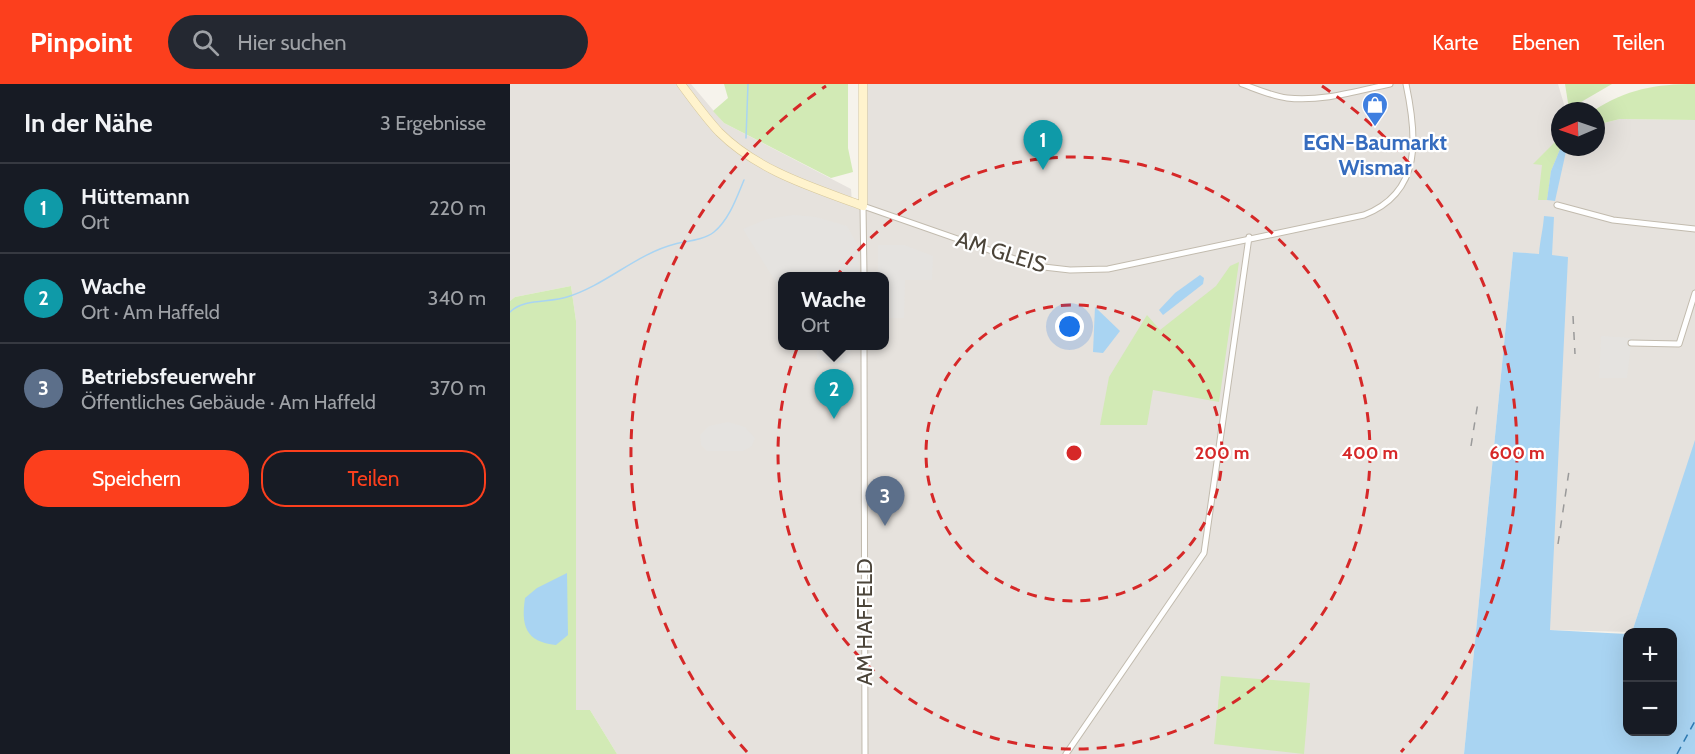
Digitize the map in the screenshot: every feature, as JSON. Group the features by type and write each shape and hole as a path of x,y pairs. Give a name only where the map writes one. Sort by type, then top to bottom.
{"street":[{"path":"681,84 719,132 741,150 775,172 863,206"},
{"path":"863,84 864,272"},
{"path":"1242,84 1286,98 1303,99 1390,84"},
{"name":"AM GLEIS","path":"863,206 1018,261 1053,269 1108,269 1249,237 1364,215 1377,210 1395,197 1407,177 1413,140 1412,113 1406,84"},
{"path":"1557,205 1613,219 1695,229"},
{"path":"1066,754 1204,553 1249,237"},
{"path":"1631,343 1679,344 1695,293"},
{"name":"AM HAFFELD","path":"864,350 865,754"}],"shaded area":[{"path":"510,84 691,84 724,123 851,189 852,202 862,206 863,84 1558,84 1563,102 1551,102 1551,156 1605,156 1605,123 1620,119 1695,120 1695,443 1633,628 1623,628 1623,632 1550,630 1545,255 1513,252 1464,754 617,754 590,710 576,710 576,321 571,286 515,297 510,301"},
{"path":"794,215 816,217 847,226 858,246 859,272 778,272 778,286 743,229 767,219"},
{"path":"878,245 904,245 933,256 932,280 905,280 904,318 889,318 889,272 878,272"},
{"path":"1601,336 1632,338 1627,378 1599,378"},
{"path":"816,350 851,350 850,363 826,363 817,359"},
{"path":"728,422 745,427 755,438 752,446 743,451 707,451 701,445 700,435 709,426"}],"green space":[{"path":"724,84 848,84 848,148 853,172 831,178 724,123 713,111 728,98"},
{"path":"1565,84 1612,84 1581,102 1568,102"},
{"path":"1695,84 1695,120 1620,119 1605,123 1605,105 1642,89"},
{"path":"1551,146 1551,156 1557,156 1551,171 1547,200 1538,200 1542,165 1533,164"},
{"path":"1239,262 1219,402 1153,390 1147,425 1100,425 1109,377 1147,315 1160,330 1216,286 1230,266"},
{"path":"571,286 576,321 576,710 590,710 617,754 510,754 510,301 515,297"},
{"path":"1221,676 1310,683 1304,754 1214,744"}],"water":[{"path":"1557,156 1565,156 1555,201 1547,200 1551,171"},
{"path":"1544,216 1554,217 1552,255 1568,257 1550,630 1623,634 1623,736 1677,736 1677,628 1633,628 1695,440 1695,754 1464,754 1513,252 1539,254"},
{"path":"1200,275 1204,278 1203,284 1163,315 1159,310 1175,293"},
{"path":"1095,307 1120,331 1103,353 1093,352"},
{"path":"567,573 568,635 556,645 546,643 532,636 527,630 524,616 525,598 537,588"}],"waterway":[{"path":"746,138 748,84"},
{"path":"510,312 522,305 560,299 581,292 647,255 675,244 710,235 728,215 744,180"}],"ferry route":[{"path":"1677,754 1695,721"}],"railway":[{"path":"1573,316 1575,354"},
{"path":"1471,446 1478,402"},
{"path":"1558,544 1569,471"}],"place":[{"name":"EGN-Baumarkt Wismar","path":"1375,128"},
{"name":"Hüttemann","path":"1043,170"},
{"name":"Wache","path":"834,419"},
{"name":"Betriebsfeuerwehr","path":"885,526"}]}
